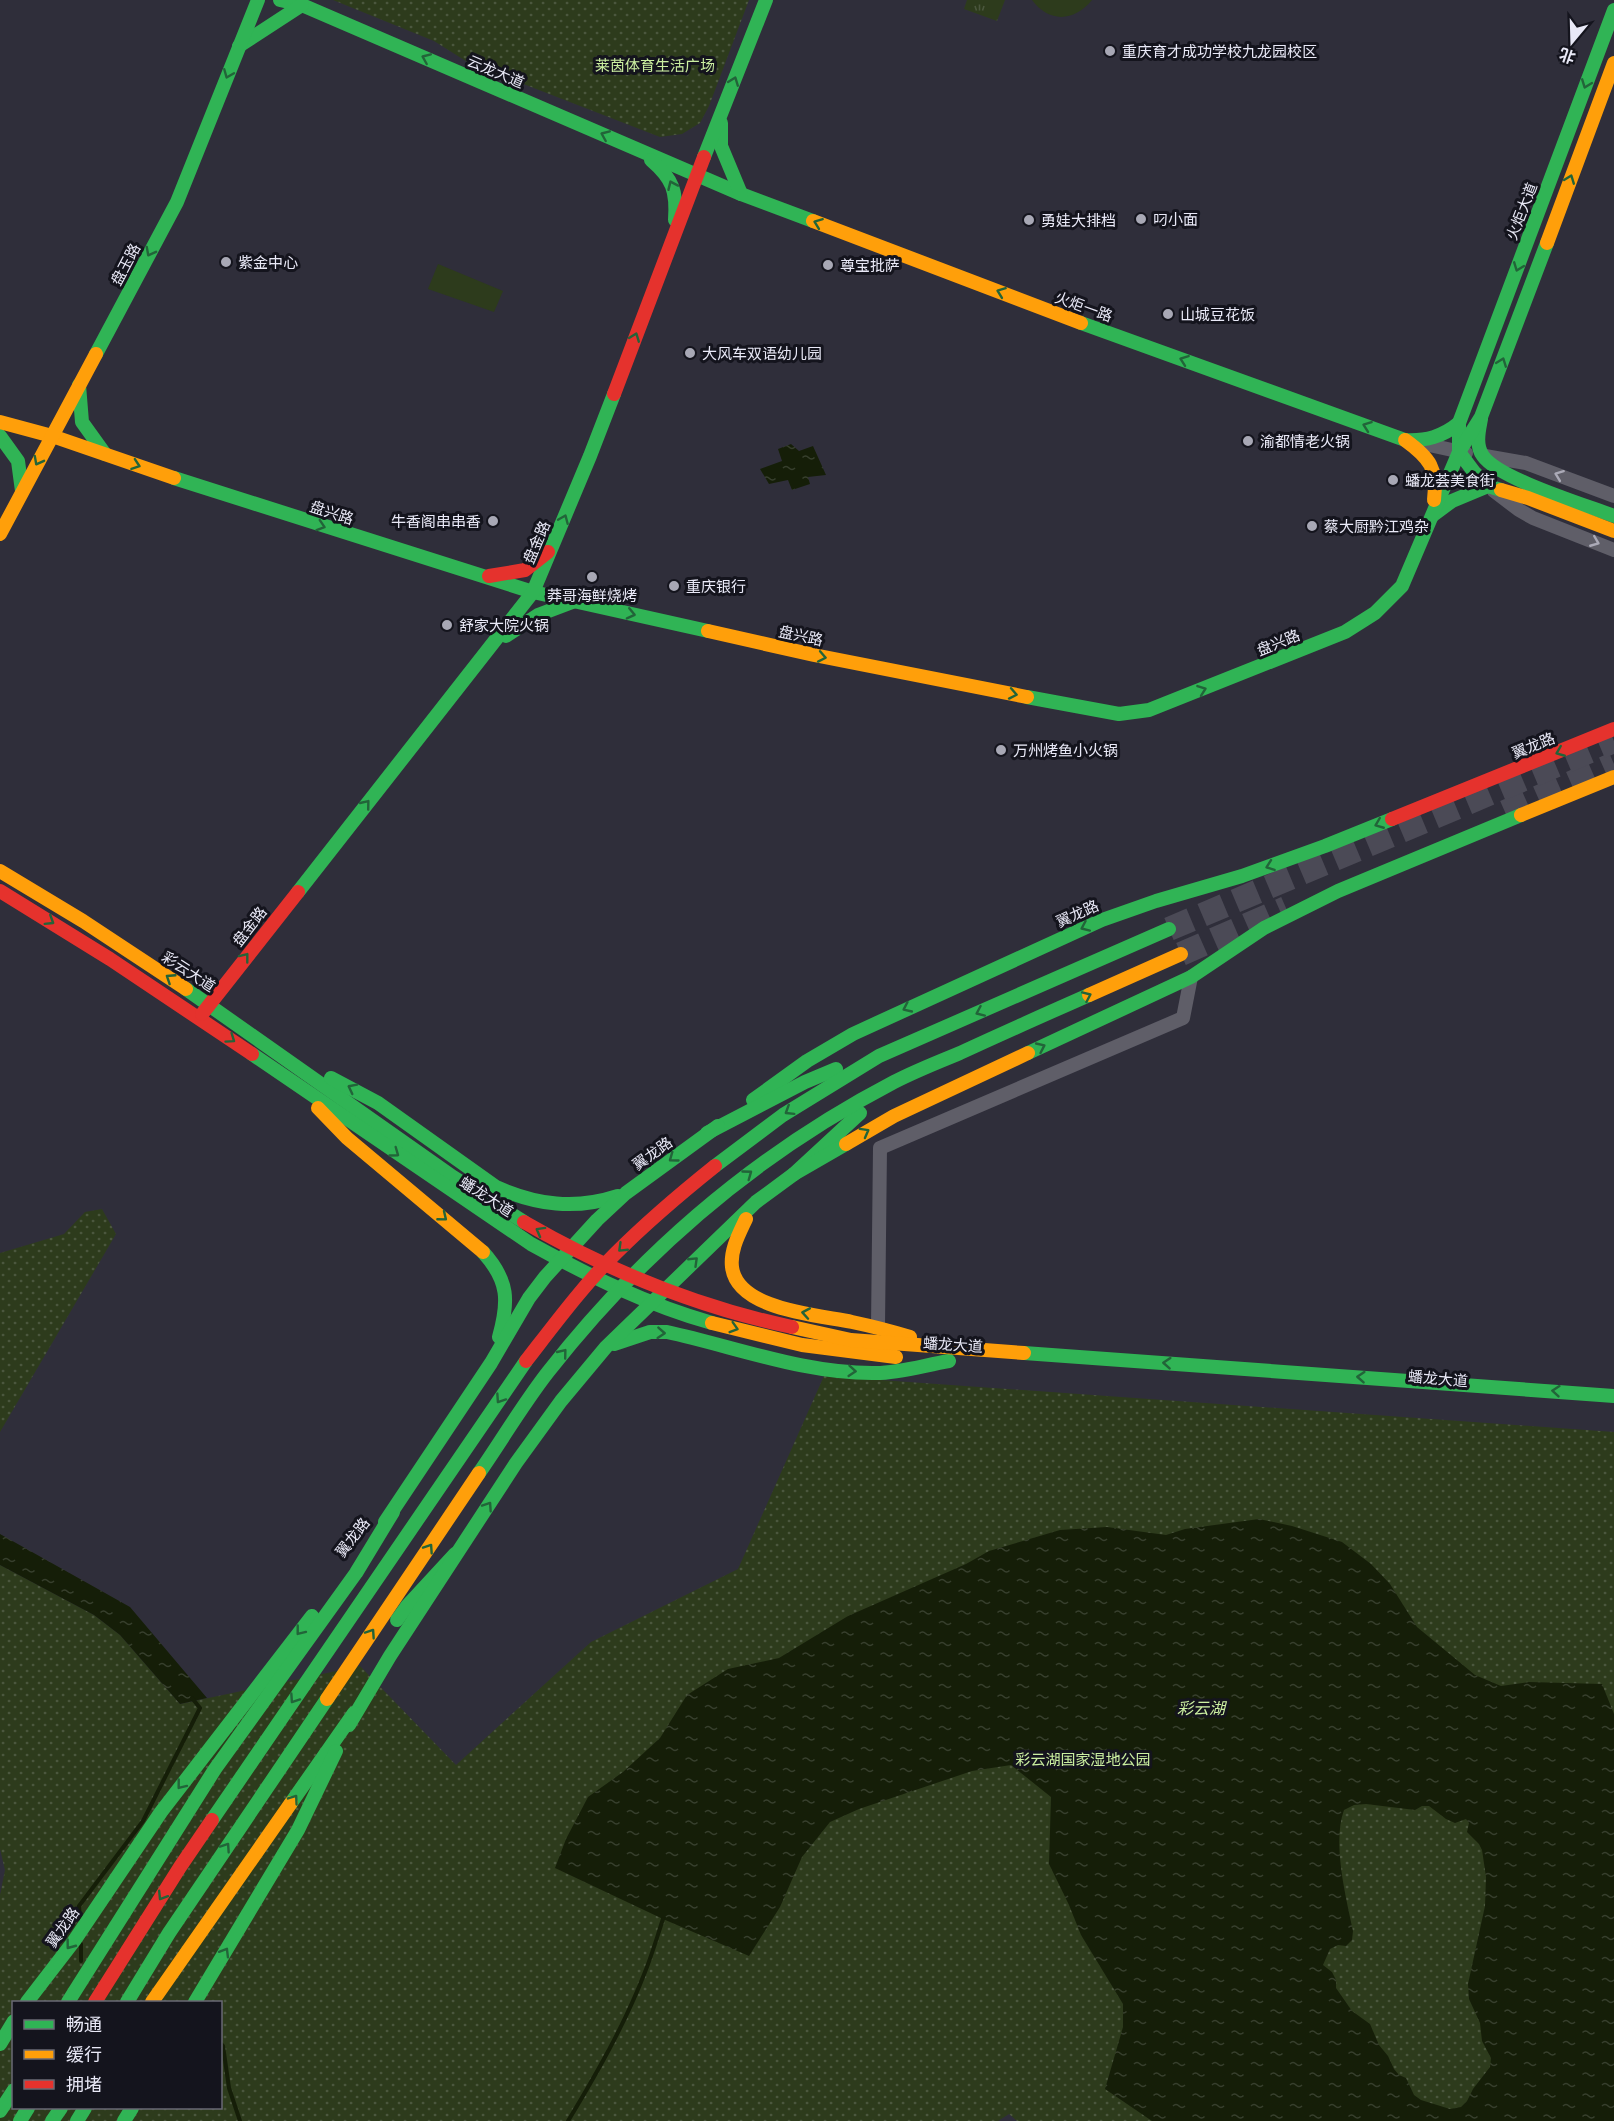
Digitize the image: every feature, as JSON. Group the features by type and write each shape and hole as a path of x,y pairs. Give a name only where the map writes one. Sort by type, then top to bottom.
{"main road":[{"name":"盘玉路","path":"0,534 177,202 258,0"},
{"name":"云龙大道","path":"280,0 302,5 697,175"},
{"name":"盘金路","path":"199,1017 533,592 590,456 766,0"},
{"path":"239,46 302,5"},
{"name":"火炬大道","path":"1459,452 1460,423 1614,10"},
{"path":"1614,63 1481,417 1478,438 1483,455 1492,465 1529,491 1614,531"},
{"path":"722,113 721,146 741,194"},
{"path":"634,148 666,172 677,196 673,237"},
{"name":"火炬一路","path":"697,175 741,194 1089,326 1404,440 1431,440 1441,437 1460,423"},
{"path":"79,385 82,422 105,454"},
{"name":"盘兴路","path":"0,422 52,436 224,495 533,592 814,655 1119,714 1149,710 1219,684 1345,632 1375,614 1402,586 1459,452 1481,417"},
{"path":"0,436 18,460 22,491"},
{"path":"1404,440 1422,452 1430,461 1435,473 1436,486 1431,517"},
{"path":"1459,452 1468,466 1488,486"},
{"path":"1431,517 1445,504 1488,486 1529,491 1614,516"},
{"path":"483,578 525,570 551,549"},
{"path":"494,644 538,615 575,601"},
{"name":"翼龙路","path":"28,2001 74,1941 160,1812 352,1570 393,1512 545,1278 597,1220 626,1193 807,1060 854,1034 1102,920 1156,901 1242,876 1324,846 1614,729"},
{"path":"794,1174 894,1116 1191,977 1264,928 1338,891 1614,777"},
{"name":"彩云大道","path":"0,871 48,899 210,1004 288,1058 352,1112"},
{"path":"0,891 45,917 199,1017 290,1080 352,1112"},
{"path":"707,1133 822,1074 879,1056 1168,929"},
{"path":"129,2001 168,1933 546,1374 588,1322 635,1271 682,1227 738,1181 796,1139 894,1082 1181,954"},
{"path":"96,2001 180,1867 525,1361 567,1307 613,1256 663,1208 722,1160 783,1115 879,1056"},
{"path":"288,1058 356,1089 378,1102 496,1186 515,1196 539,1203 583,1206 626,1193"},
{"path":"290,1080 347,1138 479,1247 491,1260 500,1274 507,1304 491,1363"},
{"path":"153,2001 354,1713 455,1554 516,1463 555,1410 606,1347 756,1202 794,1174 894,1082"},
{"name":"蟠龙大道","path":"352,1112 441,1186 532,1244 581,1271 692,1315 756,1334 851,1347 1614,1408"},
{"path":"756,1202 737,1233 730,1260 732,1273 739,1284 750,1294 775,1307 878,1326 946,1354"},
{"path":"606,1347 650,1332 667,1332 806,1365 856,1372 892,1371 946,1354"},
{"name":"蟠龙大道","path":"946,1354 1614,1396"},
{"path":"129,2001 180,1936 407,1606 455,1554"},
{"path":"69,2001 180,1822 295,1659 352,1570"},
{"path":"180,1867 295,1659"},
{"path":"196,2001 298,1830 354,1713"},
{"path":"0,2044 12,2024"},
{"path":"0,2111 12,2093"}],"street":[{"path":"1404,440 1526,463 1614,496"},
{"path":"1488,486 1533,518 1614,550"},
{"path":"878,1326 880,1148 1183,1018 1191,977"}],"green space":[{"name":"莱茵体育生活广场","path":"333,0 749,0 709,106 700,123 682,134 660,137 469,63 434,41"},
{"path":"967,0 1005,0 997,21 964,9"},
{"path":"1032,0 1092,0 1077,13 1062,17 1046,13"},
{"path":"438,264 503,291 494,312 428,289"},
{"path":"102,1209 116,1234 0,1432 0,1253 64,1234 85,1212"},
{"name":"彩云湖国家湿地公园","path":"824,1376 1614,1432 1614,2121 1017,2121 1009,2114 998,2121 0,2121 0,1895 5,1870 0,1849 0,1565 94,1615 120,1635 180,1704 360,1666 456,1765 591,1642 738,1569"}],"water":[{"path":"791,444 799,451 813,446 826,475 808,477 810,484 792,490 788,480 769,484 760,469 782,461 778,449"},
{"name":"彩云湖","path":"1259,1519 1292,1526 1342,1542 1371,1564 1390,1584 1417,1627 1475,1675 1501,1686 1529,1682 1602,1684 1614,1714 1614,2121 1152,2121 1105,2089 1123,2027 1123,2004 1081,1935 1049,1864 1051,1797 1011,1765 972,1771 859,1809 830,1822 802,1857 780,1907 749,1956 663,1919 555,1868 566,1839 588,1797 623,1772 660,1738 687,1695 728,1669 779,1658 848,1616 966,1564 989,1551 1060,1530 1107,1527 1166,1535 1185,1529","holes":["1366,1804 1415,1810 1422,1806 1429,1806 1455,1823 1466,1819 1469,1823 1467,1832 1482,1850 1486,1877 1485,1906 1468,1984 1469,1999 1480,2023 1482,2041 1491,2058 1490,2067 1467,2101 1461,2107 1450,2109 1421,2100 1414,2095 1406,2078 1394,2069 1388,2056 1379,2045 1370,2024 1352,2011 1336,1988 1336,1980 1332,1972 1323,1965 1330,1949 1338,1945 1346,1946 1352,1940 1353,1931 1344,1886 1339,1838 1344,1810 1354,1805"]},
{"path":"0,1534 130,1607 207,1698 180,1704 120,1635 94,1615 0,1565"}],"waterway":[{"path":"80,1919 79,1906 143,1821 200,1708 192,1698"},
{"path":"568,2121 629,2010 648,1966 663,1919"},
{"path":"81,1944 81,1961"},
{"path":"222,2045 229,2088 240,2121"}],"tunnel":[{"path":"1169,929 1614,741"},
{"path":"1505,812 1614,764"},
{"path":"1181,954 1286,908"}],"traffic: fast":[{"path":"96,354 177,202 258,0"},
{"path":"280,0 302,5 741,194 813,221"},
{"path":"704,157 766,0"},
{"path":"239,46 302,5"},
{"path":"1501,490 1488,486 1459,452 1459,423 1614,10"},
{"path":"721,123 721,146 741,194"},
{"path":"651,160 664,173 672,186 675,220"},
{"path":"1027,697 1119,714 1149,710 1345,632 1375,613 1402,586 1459,452 1481,417 1547,243"},
{"path":"1081,323 1405,440 1434,437 1459,423"},
{"path":"79,385 82,422 105,454"},
{"path":"298,892 533,592 614,394"},
{"path":"1481,419 1479,447 1483,456 1492,465 1524,482 1614,516"},
{"path":"0,436 18,461 22,491"},
{"path":"174,478 533,592 708,631"},
{"path":"1433,515 1452,501 1488,486"},
{"path":"506,636 538,615 575,601"},
{"path":"1028,1053 1191,977 1264,928 1338,891 1521,815"},
{"path":"753,1100 807,1061 853,1034 1102,920 1156,901 1242,876 1392,819"},
{"path":"715,1166 783,1115 879,1056 1169,929"},
{"path":"186,989 453,1177 524,1222"},
{"path":"479,1473 539,1384 584,1328 663,1246 750,1173 796,1140 894,1082 1089,995"},
{"path":"252,1054 531,1244 619,1289 665,1308 712,1323"},
{"path":"707,1133 805,1082 836,1069"},
{"path":"331,1078 378,1103 496,1187 526,1198 556,1204 587,1203 618,1196"},
{"path":"794,1174 860,1113"},
{"path":"385,1522 491,1363 529,1298 545,1277 597,1220 626,1193 718,1126"},
{"path":"349,1725 390,1656 516,1463 561,1401 606,1347 756,1202 794,1174 846,1144"},
{"path":"483,1252 498,1272 504,1292 504,1313 499,1337"},
{"path":"614,1344 650,1332 667,1332 797,1364 849,1372 894,1372 949,1361"},
{"path":"1024,1353 1614,1396"},
{"path":"212,1820 526,1361"},
{"path":"69,2001 215,1769 356,1573 393,1512"},
{"path":"397,1620 455,1554"},
{"path":"28,2001 74,1941 161,1812 312,1616"},
{"path":"128,2001 169,1933 327,1699"},
{"path":"291,1803 354,1713"},
{"path":"196,2001 298,1830 336,1751"},
{"path":"0,2044 12,2024"},
{"path":"0,2111 12,2093"},
{"path":"20,2121 27,2109"},
{"path":"52,2121 60,2109"},
{"path":"77,2121 84,2109"},
{"path":"124,2121 131,2109"}],"traffic: slow":[{"path":"1547,243 1614,63"},
{"path":"813,221 1081,323"},
{"path":"0,534 96,354"},
{"path":"0,422 52,436 174,478"},
{"path":"1405,440 1421,453 1430,465 1435,480 1434,500"},
{"path":"1501,490 1614,531"},
{"path":"708,631 814,655 1027,697"},
{"path":"1521,815 1614,777"},
{"path":"0,871 83,921 186,989"},
{"path":"1089,995 1181,954"},
{"path":"846,1144 894,1116 1028,1053"},
{"path":"318,1108 347,1138 483,1252"},
{"path":"746,1219 732,1254 732,1267 737,1281 748,1293 782,1308 910,1337"},
{"path":"712,1323 802,1345 896,1357"},
{"path":"792,1327 851,1340 1024,1353"},
{"path":"327,1699 479,1473"},
{"path":"153,2001 291,1803"}],"traffic: jam":[{"path":"614,394 704,157"},
{"path":"489,576 525,570 548,552"},
{"path":"1392,819 1614,729"},
{"path":"0,891 110,959 252,1054"},
{"path":"202,1014 298,892"},
{"path":"526,1361 580,1293 615,1254 715,1166"},
{"path":"524,1222 620,1271 687,1298 792,1327"},
{"path":"96,2001 212,1820"}],"place":[{"name":"重庆育才成功学校九龙园校区","path":"1110,51"},
{"name":"叼小面","path":"1141,219"},
{"name":"勇娃大排档","path":"1029,220"},
{"name":"紫金中心","path":"226,262"},
{"name":"尊宝批萨","path":"828,265"},
{"name":"山城豆花饭","path":"1168,314"},
{"name":"大风车双语幼儿园","path":"690,353"},
{"name":"渝都情老火锅","path":"1248,441"},
{"name":"蟠龙荟美食街","path":"1393,480"},
{"name":"牛香阁串串香","path":"493,521"},
{"name":"蔡大厨黔江鸡杂","path":"1312,526"},
{"name":"莽哥海鲜烧烤","path":"592,577"},
{"name":"重庆银行","path":"674,586"},
{"name":"舒家大院火锅","path":"447,625"},
{"name":"万州烤鱼小火锅","path":"1001,750"}]}
